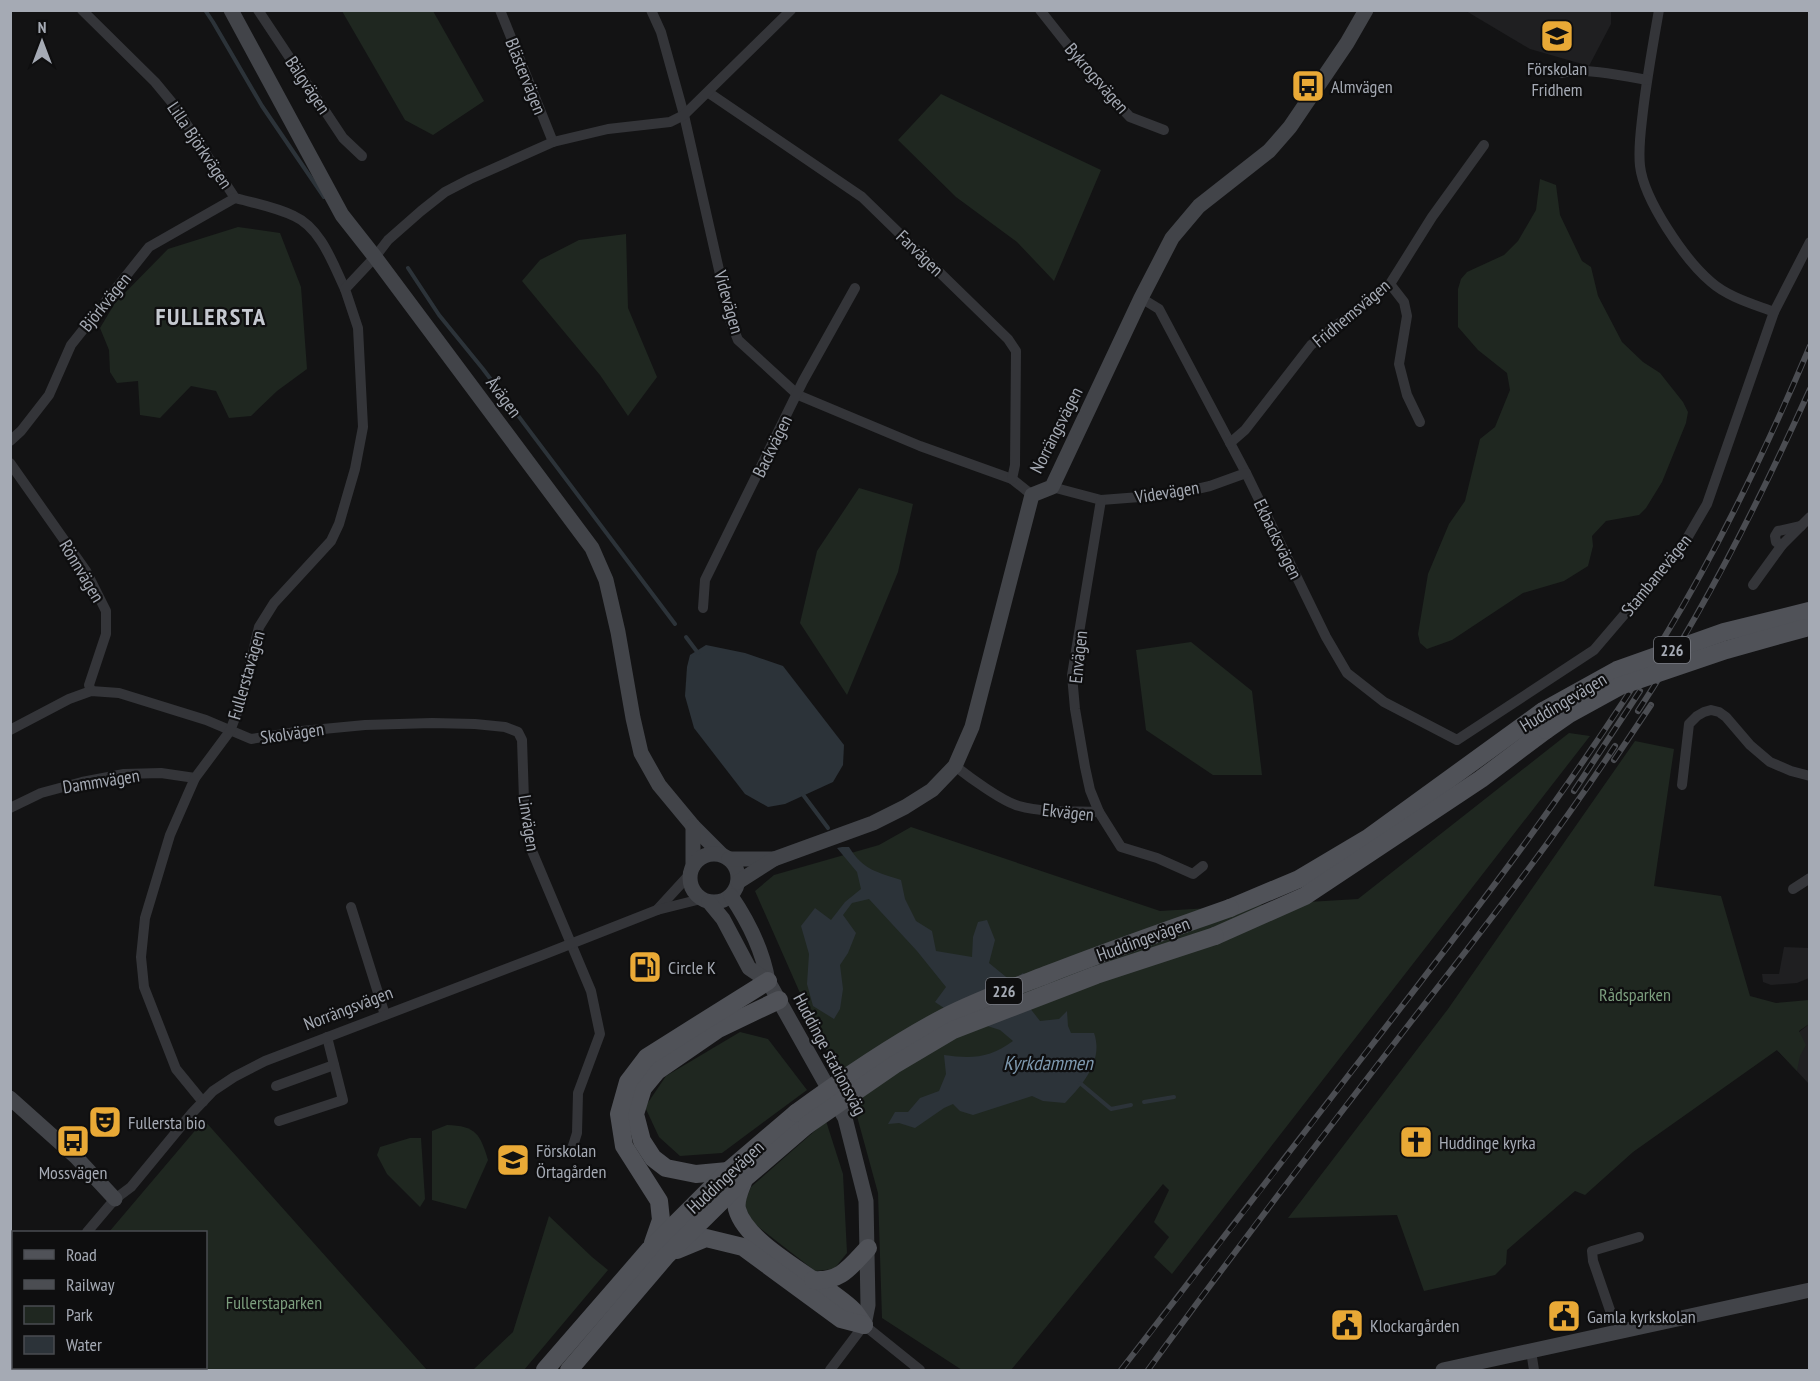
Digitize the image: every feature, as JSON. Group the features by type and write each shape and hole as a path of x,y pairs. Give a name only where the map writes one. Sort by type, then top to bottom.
{"main road":[{"name":"Huddingevägen","path":"546,1371 736,1175 802,1119 832,1086 885,1051 945,1017 987,997 1230,908 1299,879 1368,838 1543,711 1617,670 1724,632 1808,619"},
{"name":"Huddingevägen","path":"802,1119 954,1030 1096,975 1215,936 1305,896 1480,779 1569,714 1620,686 1808,619"},
{"path":"768,981 647,1057 627,1082 619,1114 624,1146 658,1201 661,1220 659,1252 706,1238 743,1247 841,1319 864,1325"},
{"path":"779,1000 718,1029 657,1071 643,1088 635,1114 642,1141 653,1158 666,1168 696,1174 736,1175 737,1209 749,1231 776,1254 853,1310 864,1325"},
{"path":"813,1280 826,1281 841,1275 868,1248"},
{"name":"Huddingevägen","path":"569,1371 659,1252"}],"street":[{"name":"Lilla Björkvägen","path":"82,10 155,82 174,105 235,198 295,216 309,227 323,245 345,289"},
{"name":"Åvägen","path":"231,10 342,215 592,548 606,580 641,753 660,785 693,826 725,857"},
{"name":"Bälgvägen","path":"258,10 343,138 362,156"},
{"name":"Blästervägen","path":"500,10 553,142"},
{"name":"Videvägen","path":"651,10 662,32 684,115 731,323 738,340 798,395 920,446 1012,479 1032,495"},
{"path":"345,289 388,240 445,192 470,179 553,142 608,129 670,122 684,115 791,10"},
{"name":"Bykrogsvägen","path":"1040,10 1097,82 1130,117 1164,130"},
{"name":"Norrängsvägen","path":"738,882 774,859 873,823 905,807 932,790 956,766 972,727 1032,495 1052,487 1141,298 1172,238 1199,206 1269,151 1290,127 1347,43 1366,10"},
{"path":"1659,10 1647,80 1640,143 1640,166 1644,184 1667,228 1711,282 1727,293 1774,312"},
{"path":"1562,73 1588,72 1647,80"},
{"name":"Farvägen","path":"708,93 862,197 1008,339 1016,351 1015,465 1012,479"},
{"name":"Fridhemsvägen","path":"1230,443 1245,430 1311,345 1390,284 1432,217 1484,145"},
{"name":"Björkvägen","path":"10,441 21,431 49,395 71,345 149,247 235,198"},
{"name":"Stambanevägen","path":"1457,740 1594,650 1682,547 1707,504 1774,312 1809,242"},
{"path":"1390,284 1404,302 1407,316 1399,364 1407,395 1420,422"},
{"name":"Backvägen","path":"703,608 705,580 798,395 855,288"},
{"name":"Fullerstavägen","path":"203,1102 176,1069 144,987 141,957 145,918 170,835 195,778 230,731 240,705 259,627 274,603 331,541 339,524 355,469 363,427 358,328 345,289"},
{"name":"Ekbacksvägen","path":"1141,298 1159,309 1246,473 1326,637 1347,673 1384,702 1457,740"},
{"name":"Rönnvägen","path":"10,463 86,572 105,611 106,634 89,685 91,691"},
{"name":"Videvägen","path":"1052,487 1101,500 1188,491 1246,473"},
{"name":"Envägen","path":"1099,812 1085,767 1072,675 1101,500"},
{"path":"1753,585 1782,545 1776,542 1775,536 1779,531 1801,526 1809,517"},
{"name":"Skolvägen","path":"10,730 69,699 91,691 119,693 206,720 251,739 365,725 432,723 505,727 518,732"},
{"path":"1682,785 1689,724 1697,716 1711,710 1726,717 1750,745 1770,762 1809,776"},
{"name":"Linvägen","path":"518,732 522,740 524,800 532,851 591,991 600,1034 578,1093 578,1133 571,1152"},
{"name":"Ekvägen","path":"956,766 972,779 1017,806 1040,810 1099,812 1121,847 1158,858 1193,874 1203,866"},
{"name":"Dammvägen","path":"10,808 41,793 124,774 161,773 195,778"},
{"path":"691,870 698,860 706,855 725,857 735,865 738,873 736,890 718,902 705,900 695,893 691,886 691,870 693,826"},
{"name":"Norrängsvägen","path":"725,857 774,859"},
{"name":"Norrängsvägen","path":"657,910 691,870"},
{"path":"1793,889 1809,878"},
{"name":"Huddinge stationsväg","path":"730,896 739,909 764,961 768,981 845,1118 866,1201 868,1305 864,1325"},
{"name":"Norrängsvägen","path":"89,1231 116,1199 131,1187 213,1091 234,1077 265,1061 657,910 705,900"},
{"name":"Huddinge stationsväg","path":"705,900 723,919 749,968 768,981"},
{"path":"351,907 386,1015"},
{"path":"279,1121 343,1100 327,1037"},
{"path":"276,1086 334,1065"},
{"path":"10,1098 76,1157 116,1199"},
{"path":"1613,1319 1592,1251 1639,1237"},
{"path":"1443,1371 1809,1290"},
{"path":"830,1371 864,1325 920,1371"},
{"path":"1531,1351 1534,1371"}],"shaded area":[{"name":"Förskolan Fridhem","path":"1466,11 1611,11 1611,24 1589,66 1530,49"},
{"path":"1784,947 1809,948 1809,978 1797,983 1771,985 1763,982 1762,974 1779,974"},
{"path":"1809,1024 1809,1084 1777,1050"},
{"path":"12,1295 12,1369 71,1370 11,1370 10,1296"}],"green space":[{"path":"342,11 433,11 484,101 433,135 405,120"},
{"path":"941,94 1101,170 1054,281 1017,242 956,197 898,140"},
{"path":"1540,179 1556,185 1560,215 1582,261 1591,267 1598,296 1622,342 1643,362 1660,373 1683,402 1688,412 1686,423 1662,482 1646,508 1639,515 1606,521 1592,536 1593,546 1588,566 1564,581 1523,593 1452,640 1427,649 1420,643 1418,634 1428,574 1449,524 1465,501 1480,439 1495,427 1510,390 1507,373 1478,350 1458,327 1458,289 1461,279 1467,272 1504,255 1518,241 1536,210"},
{"path":"238,227 280,233 301,287 307,369 277,391 251,416 229,418 216,391 191,386 160,418 140,415 138,381 117,383 110,372 109,350 100,328 115,303 168,249"},
{"path":"626,234 628,308 657,377 628,416 600,375 522,281 540,260 579,240"},
{"path":"859,488 913,504 898,572 847,695 800,623 817,551"},
{"path":"1191,642 1252,691 1262,775 1213,775 1146,730 1136,650"},
{"path":"1569,733 1590,736 1172,1274 1154,1257 1169,1237 1154,1222 1169,1190 1163,1184 1011,1370 962,1370 882,1318 878,1193 855,1109 815,1027 755,891 774,875 879,845 911,827 1160,911 1358,899"},
{"name":"Rådsparken","path":"1635,741 1674,749 1654,886 1721,896 1750,996 1776,1003 1809,1000 1809,1024 1799,1031 1806,1045 1800,1056 1797,1071 1777,1050 1633,1152 1585,1195 1575,1191 1507,1250 1506,1264 1495,1275 1424,1291 1397,1215 1288,1218 1448,1009"},
{"path":"740,1032 768,1039 807,1090 722,1153 680,1156 659,1137 645,1107 666,1076"},
{"name":"Fullerstaparken","path":"204,1120 427,1370 196,1370 194,1369 207,1369 207,1231 110,1231"},
{"path":"826,1121 843,1174 847,1253 834,1269 815,1271 752,1222 744,1204 751,1187"},
{"path":"447,1125 465,1127 475,1133 488,1160 466,1209 432,1200 432,1131"},
{"path":"410,1138 421,1138 425,1199 420,1207 387,1174 377,1155 380,1147"},
{"path":"549,1216 608,1270 524,1370 473,1370 513,1332"}],"water":[{"path":"706,645 745,653 783,666 844,745 843,765 833,782 785,804 768,807 745,794 694,728 685,696 690,655"},
{"name":"Kyrkdammen","path":"849,847 860,861 871,869 901,880 905,899 916,921 932,931 936,951 972,957 973,937 978,922 987,920 995,940 989,963 1011,981 1023,973 1027,977 1022,998 1040,1021 1059,1019 1067,1011 1071,1033 1094,1033 1096,1053 1094,1063 1090,1072 1065,1103 1043,1101 1032,1096 973,1115 960,1111 953,1104 915,1128 899,1123 888,1124 895,1112 908,1112 920,1098 939,1091 946,1074 944,1055 980,1056 1005,1047 1013,1041 1000,1030 956,1016 935,1002 946,987 917,951 869,899 852,903 843,915 856,933 840,965 843,989 840,1009 834,1019 813,1006 807,984 809,954 801,926 815,908 831,920 845,902 861,889 857,872 837,848"}],"waterway":[{"path":"205,10 262,106 324,197"},
{"path":"408,268 439,315 483,369 675,624"},
{"path":"686,637 698,653"},
{"path":"801,792 828,828"},
{"path":"1080,1083 1111,1109 1131,1105"},
{"path":"1144,1102 1174,1097"}],"railway":[{"path":"1121,1370 1446,949 1596,743 1665,636 1705,566 1778,420 1810,346"},
{"path":"1638,711 1709,594 1810,389"},
{"path":"1574,791 1640,691"},
{"path":"1614,760 1651,705"},
{"path":"1148,1370 1515,887 1615,746"}],"place":[{"name":"Förskolan Fridhem","path":"1557,36"},
{"name":"Almvägen","path":"1308,86"},
{"name":"Circle K","path":"645,967"},
{"name":"Fullersta bio","path":"105,1122"},
{"name":"Mossvägen","path":"73,1141"},
{"name":"Huddinge kyrka","path":"1416,1142"},
{"name":"Förskolan Örtagården","path":"513,1160"},
{"name":"Gamla kyrkskolan","path":"1564,1316"},
{"name":"Klockargården","path":"1347,1325"}],"district":[{"name":"FULLERSTA","path":"211,316"}]}
